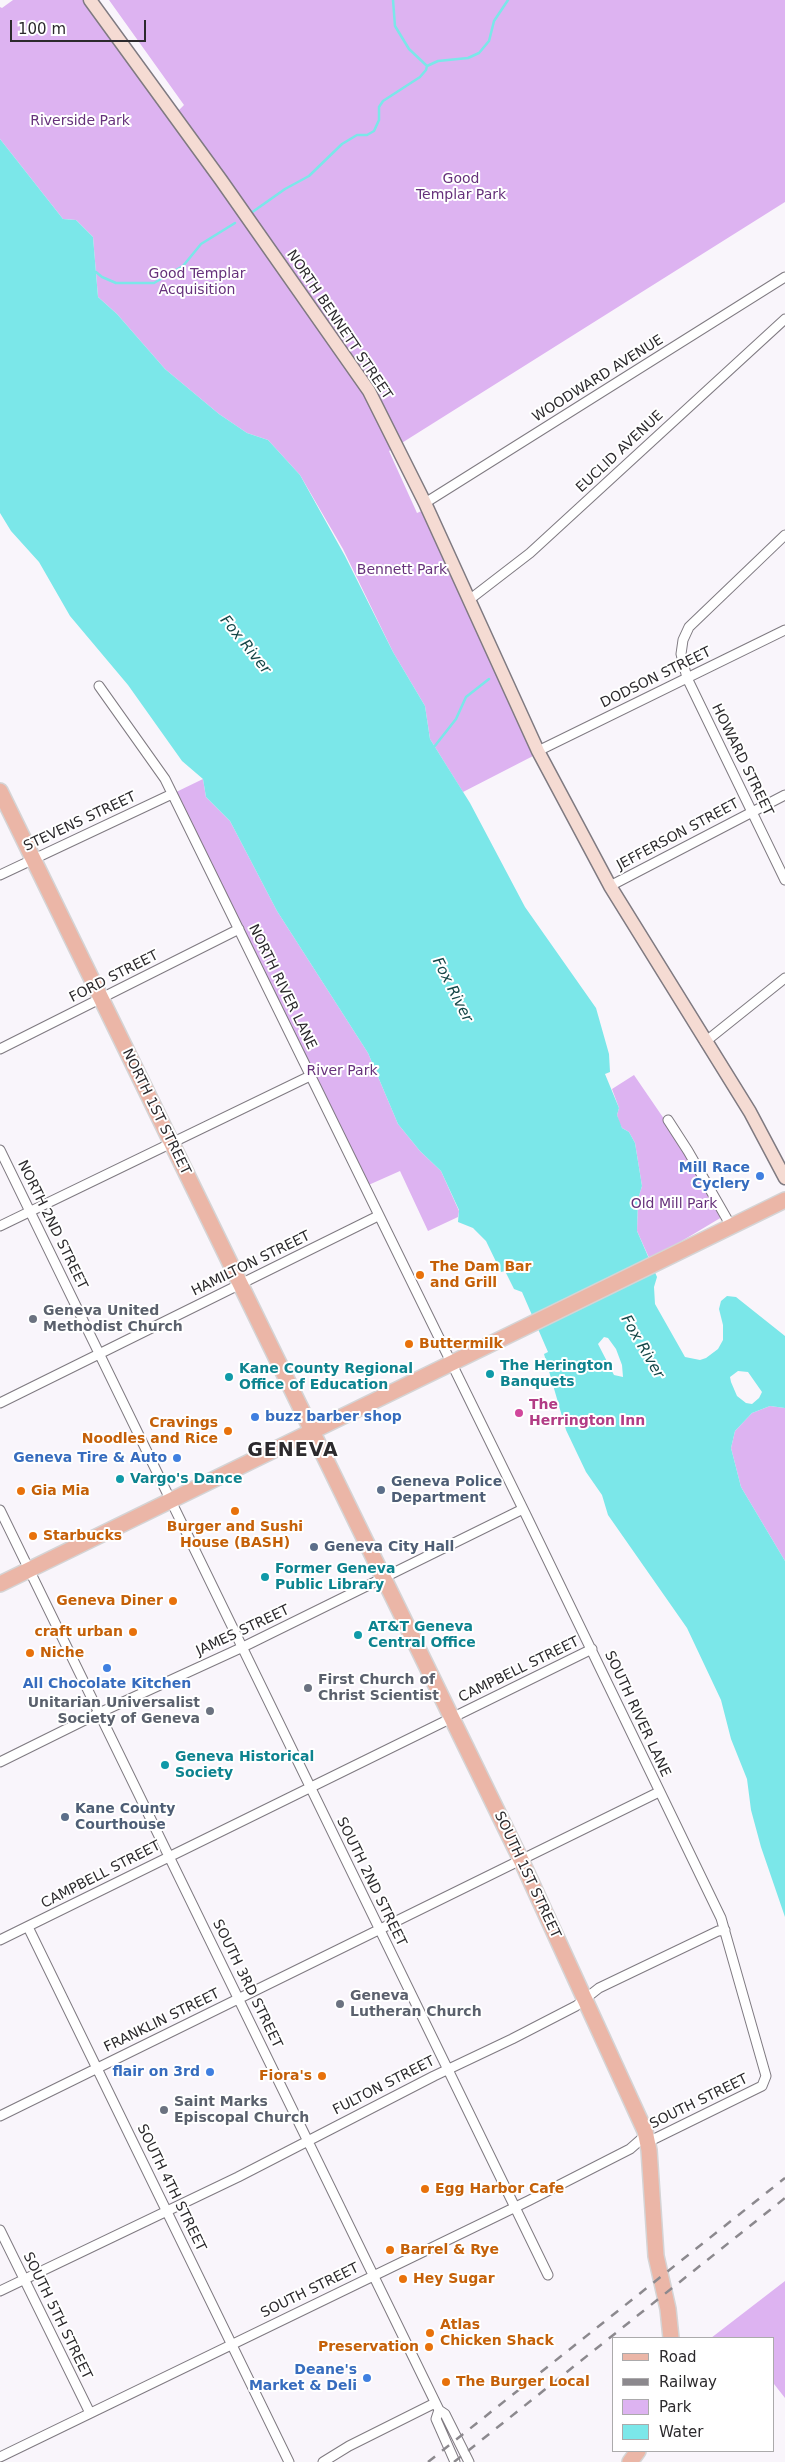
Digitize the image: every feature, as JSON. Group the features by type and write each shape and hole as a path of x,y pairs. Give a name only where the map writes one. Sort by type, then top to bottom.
{"main road":[{"name":"NORTH BENNETT STREET","path":"90,0 221,180 369,392 425,503 538,751 610,886 750,1112 785,1178"},
{"name":"NORTH 1ST STREET","path":"0,791 312,1432"},
{"path":"0,1584 452,1364 712,1234 785,1200"},
{"name":"SOUTH 1ST STREET","path":"312,1432 522,1862 585,1998 648,2142 656,2256 668,2309 670,2337"}],"street":[{"name":"WOODWARD AVENUE","path":"425,503 785,277"},
{"name":"EUCLID AVENUE","path":"469,600 530,553 785,319"},
{"name":"HOWARD STREET","path":"785,535 688,628 683,640 681,654 687,678 785,880"},
{"name":"DODSON STREET","path":"538,751 785,630"},
{"name":"NORTH RIVER LANE","path":"99,686 165,779 452,1364"},
{"name":"STEVENS STREET","path":"0,875 172,794"},
{"name":"JEFFERSON STREET","path":"610,886 785,796"},
{"name":"FORD STREET","path":"0,1049 101,1000 239,929"},
{"path":"705,1042 785,978"},
{"path":"0,1226 310,1076"},
{"path":"668,1120 688,1150 731,1226"},
{"name":"NORTH 2ND STREET","path":"0,1150 172,1501"},
{"name":"HAMILTON STREET","path":"0,1403 378,1216"},
{"name":"SOUTH RIVER LANE","path":"452,1364 592,1649 726,1930 766,2076 762,2086"},
{"name":"SOUTH 2ND STREET","path":"172,1501 548,2275"},
{"name":"JAMES STREET","path":"0,1762 99,1713 242,1647 523,1509"},
{"name":"SOUTH 3RD STREET","path":"0,1510 28,1571 309,2140 437,2406 445,2414 469,2462"},
{"name":"CAMPBELL STREET","path":"0,1940 592,1649"},
{"name":"FRANKLIN STREET","path":"0,2116 225,2007 238,1998 379,1929 522,1862 659,1792"},
{"name":"SOUTH 4TH STREET","path":"28,1927 289,2462"},
{"name":"FULTON STREET","path":"0,2292 520,2035 576,2006 608,1984 718,1931 726,1930"},
{"name":"SOUTH STREET","path":"0,2457 762,2086"},
{"name":"SOUTH STREET","path":"630,2149 648,2142"},
{"name":"SOUTH 5TH STREET","path":"0,2230 90,2413"},
{"path":"323,2462 349,2446 437,2406"},
{"name":"SOUTH 3RD STREET","path":"437,2406 436,2419 455,2462"}],"green space":[{"path":"13,0 86,0 177,112 184,105 109,0 785,0 785,202 389,451 417,513 424,510 535,755 463,792 430,739 425,706 393,652 343,549 300,475 268,440 247,433 219,414 165,369 117,314 98,297 93,237 76,220 63,219 0,139 0,7 2,8"},
{"name":"River Park","path":"203,779 206,797 230,821 277,911 368,1053 398,1124 420,1151 441,1171 459,1211 458,1217 428,1231 400,1171 364,1187 172,794"},
{"name":"Old Mill Park","path":"634,1075 686,1151 722,1217 650,1260 637,1231 638,1199 642,1186 635,1143 629,1132 622,1128 619,1122 617,1115 619,1108 612,1089"},
{"path":"770,1406 785,1408 785,1561 741,1487 731,1448 735,1431 752,1413"},
{"path":"785,2281 785,2398 775,2385 775,2337 712,2337"}],"water":[{"name":"Fox River","path":"0,139 63,219 76,220 93,237 98,297 117,314 165,369 219,414 247,433 268,440 300,475 345,556 393,652 425,706 430,739 470,803 525,907 596,1008 609,1054 610,1072 605,1074 619,1108 617,1115 622,1128 629,1132 635,1143 642,1186 638,1199 637,1231 657,1277 654,1287 655,1304 685,1357 700,1360 718,1349 723,1340 723,1325 719,1309 721,1301 727,1296 736,1297 785,1336 785,1408 770,1406 752,1413 735,1431 731,1448 741,1487 785,1561 785,1917 761,1847 751,1810 747,1779 731,1739 721,1700 687,1628 608,1515 602,1495 586,1472 566,1430 544,1354 548,1352 522,1292 514,1289 505,1271 501,1272 486,1241 473,1228 458,1222 459,1210 441,1171 420,1151 398,1124 368,1053 277,911 230,821 206,797 203,779 182,761 128,685 70,616 39,562 11,531 0,513","holes":["604,1337 608,1338 616,1349 622,1365 623,1377 614,1375 598,1344","738,1371 748,1372 762,1392 759,1398 752,1404 746,1403 737,1396 731,1382 730,1377"]}],"waterway":[{"path":"393,0 395,26 409,49 427,66"},
{"path":"251,213 285,189 309,176 342,144 357,135 367,135 374,131 379,120 379,107 383,101 420,77 427,66 438,61 468,58 479,53 489,41 494,21 508,0"},
{"path":"93,274 96,272 116,283 154,283 183,266 201,244 235,223"},
{"path":"434,747 456,719 466,697 489,679"}],"railway":[{"path":"428,2462 785,2178"},
{"path":"454,2462 785,2198"}],"place":[{"name":"Mill Race Cyclery","path":"760,1176"},
{"name":"The Dam Bar and Grill","path":"420,1275"},
{"name":"Geneva United Methodist Church","path":"33,1319"},
{"name":"Buttermilk","path":"409,1344"},
{"name":"The Herington Banquets","path":"490,1374"},
{"name":"Kane County Regional Office of Education","path":"229,1377"},
{"name":"The Herrington Inn","path":"519,1413"},
{"name":"buzz barber shop","path":"255,1417"},
{"name":"Cravings Noodles and Rice","path":"228,1431"},
{"name":"Geneva Tire & Auto","path":"177,1458"},
{"name":"Vargo's Dance","path":"120,1479"},
{"name":"Geneva Police Department","path":"381,1490"},
{"name":"Gia Mia","path":"21,1491"},
{"name":"Burger and Sushi House (BASH)","path":"235,1511"},
{"name":"Starbucks","path":"33,1536"},
{"name":"Geneva City Hall","path":"314,1547"},
{"name":"Former Geneva Public Library","path":"265,1577"},
{"name":"Geneva Diner","path":"173,1601"},
{"name":"craft urban","path":"133,1632"},
{"name":"AT&T Geneva Central Office","path":"358,1635"},
{"name":"Niche","path":"30,1653"},
{"name":"All Chocolate Kitchen","path":"107,1668"},
{"name":"First Church of Christ Scientist","path":"308,1688"},
{"name":"Unitarian Universalist Society of Geneva","path":"210,1711"},
{"name":"Geneva Historical Society","path":"165,1765"},
{"name":"Kane County Courthouse","path":"65,1817"},
{"name":"Geneva Lutheran Church","path":"340,2004"},
{"name":"flair on 3rd","path":"210,2072"},
{"name":"Fiora's","path":"322,2076"},
{"name":"Saint Marks Episcopal Church","path":"164,2110"},
{"name":"Egg Harbor Cafe","path":"425,2189"},
{"name":"Barrel & Rye","path":"390,2250"},
{"name":"Hey Sugar","path":"403,2279"},
{"name":"Atlas Chicken Shack","path":"430,2333"},
{"name":"Preservation","path":"429,2347"},
{"name":"Deane's Market & Deli","path":"367,2378"},
{"name":"The Burger Local","path":"446,2382"}],"district":[{"name":"GENEVA","path":"293,1451"}],"park label":[{"name":"Riverside Park","path":"80,121"},
{"name":"Good Templar Park","path":"461,187"},
{"name":"Good Templar Acquisition","path":"197,282"},
{"name":"Bennett Park","path":"402,570"}]}
